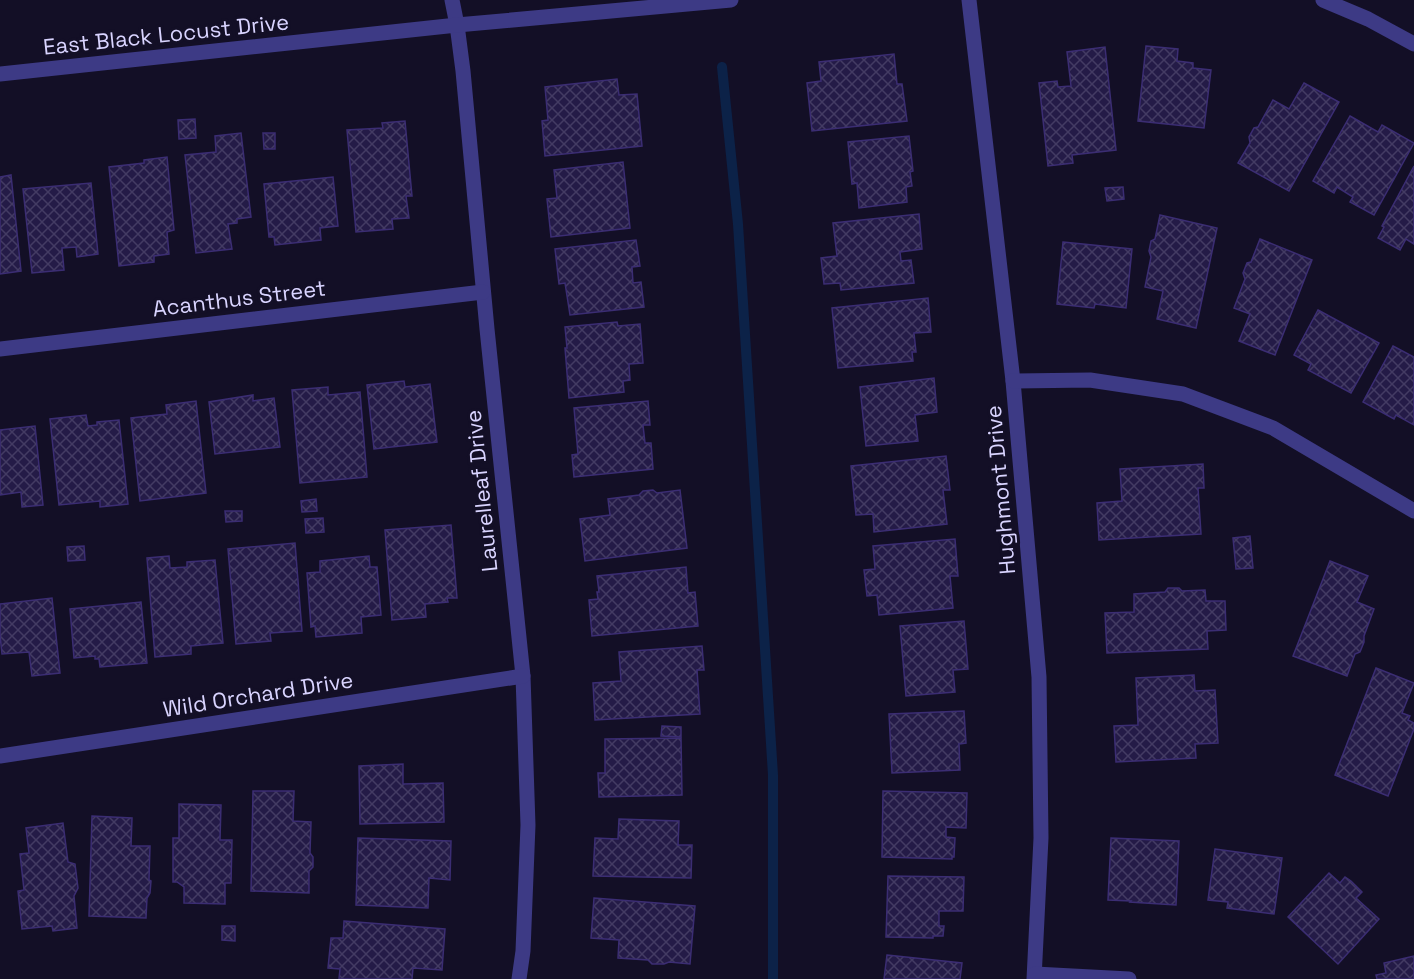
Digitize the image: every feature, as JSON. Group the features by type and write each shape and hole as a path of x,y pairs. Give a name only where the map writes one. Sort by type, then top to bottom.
{"street":[{"name":"Laurelleaf Drive","path":"452,0 463,71 483,292 523,676 528,825 523,951 519,979"},
{"name":"East Black Locust Drive","path":"0,74 457,25 731,0"},
{"name":"Hughmont Drive","path":"969,0 1013,381 1039,677 1041,838 1034,976"},
{"path":"1323,0 1368,19 1414,44"},
{"name":"Acanthus Street","path":"0,349 483,292"},
{"path":"1013,381 1090,380 1183,394 1273,428 1414,511"},
{"name":"Wild Orchard Drive","path":"0,756 523,676"},
{"path":"1034,976 1129,979"}],"building":[{"path":"1146,46 1178,49 1177,61 1193,63 1193,68 1211,70 1204,128 1138,121"},
{"path":"1105,47 1116,150 1072,155 1073,163 1048,166 1039,83 1057,81 1058,87 1071,86 1067,52"},
{"path":"894,54 897,84 902,84 907,121 812,131 807,83 821,81 819,62"},
{"path":"617,79 619,95 637,94 642,146 545,156 542,121 548,120 545,87"},
{"path":"1304,83 1339,102 1289,191 1238,163 1250,143 1249,137 1254,128 1258,127 1273,100 1289,109"},
{"path":"1350,116 1378,132 1382,125 1414,143 1374,215 1350,202 1353,197 1337,187 1334,193 1313,181"},
{"path":"195,119 196,138 179,139 178,120"},
{"path":"405,121 412,196 406,196 409,218 392,219 393,229 356,232 347,130 383,128 382,123"},
{"path":"241,133 251,217 237,219 237,223 228,224 232,249 196,253 185,155 216,152 215,136"},
{"path":"263,133 275,133 275,149 264,149"},
{"path":"909,136 913,171 910,172 912,186 906,187 907,202 859,208 857,183 852,184 848,142"},
{"path":"167,157 174,230 167,232 169,254 154,256 154,262 119,266 109,167 144,163 144,160"},
{"path":"623,162 630,228 551,237 547,199 557,198 554,170"},
{"path":"1414,166 1414,244 1406,239 1400,250 1378,238"},
{"path":"11,175 21,271 0,274 0,177"},
{"path":"333,177 338,226 320,228 321,240 275,245 274,237 269,237 264,184"},
{"path":"91,183 98,254 77,257 76,247 62,248 64,270 32,273 23,189"},
{"path":"1123,187 1124,199 1107,201 1105,188"},
{"path":"919,214 922,249 900,252 901,261 911,260 914,283 841,290 840,283 824,284 821,258 837,256 833,223"},
{"path":"1160,215 1217,228 1196,328 1157,319 1163,291 1145,287 1151,257 1149,251 1151,241 1155,239"},
{"path":"1260,239 1312,260 1275,355 1239,341 1250,314 1234,308 1245,279 1243,273 1247,263 1251,262"},
{"path":"636,240 640,266 632,267 633,283 641,282 644,307 570,315 565,283 559,284 555,249"},
{"path":"1063,242 1132,249 1126,308 1095,304 1094,308 1057,304"},
{"path":"928,298 931,332 914,333 916,352 912,352 913,361 838,368 832,308"},
{"path":"1318,310 1379,343 1351,393 1308,370 1311,364 1294,355"},
{"path":"617,322 618,326 640,324 643,363 629,364 630,380 623,381 624,392 569,398 565,327"},
{"path":"1393,346 1414,357 1414,425 1396,415 1394,419 1363,402"},
{"path":"934,378 937,412 915,415 918,441 866,446 860,387"},
{"path":"404,381 405,387 430,384 437,442 374,449 367,385"},
{"path":"328,387 328,395 360,392 367,477 300,483 292,390"},
{"path":"253,395 253,401 274,398 280,447 215,454 209,402"},
{"path":"196,401 206,493 140,501 131,418 167,414 166,405"},
{"path":"648,401 650,425 643,425 645,443 651,443 653,469 574,477 572,455 578,454 574,408"},
{"path":"86,415 88,426 97,425 97,422 119,420 128,504 100,507 100,501 59,505 50,419"},
{"path":"35,426 43,505 22,507 21,492 0,495 0,430"},
{"path":"946,456 950,490 943,490 947,524 874,532 873,514 856,515 851,466"},
{"path":"1203,464 1204,488 1198,488 1201,534 1099,540 1097,503 1122,501 1120,469"},
{"path":"653,490 657,493 680,490 687,548 585,561 580,519 610,515 608,499 639,495 643,491"},
{"path":"316,499 317,511 302,512 301,501"},
{"path":"225,511 242,511 242,521 226,522"},
{"path":"323,518 324,532 306,533 305,519"},
{"path":"451,525 457,598 447,598 448,602 425,604 426,617 392,620 385,530"},
{"path":"1250,536 1253,568 1236,569 1233,538"},
{"path":"955,539 958,576 950,576 953,608 879,615 877,595 867,596 864,570 875,569 873,546"},
{"path":"295,543 302,631 270,633 271,641 236,644 228,549"},
{"path":"84,546 85,560 68,561 67,547"},
{"path":"169,556 170,568 187,567 187,562 215,560 223,643 191,646 191,654 155,657 147,558"},
{"path":"369,556 370,567 377,567 381,615 361,617 362,633 316,637 315,626 311,627 307,573 320,572 320,561"},
{"path":"1330,561 1368,576 1357,602 1374,609 1360,652 1355,654 1347,676 1293,656"},
{"path":"686,567 688,593 695,592 698,626 592,636 589,600 598,599 597,576"},
{"path":"1168,588 1179,588 1182,591 1205,590 1206,601 1225,601 1226,630 1207,631 1208,649 1107,653 1105,613 1134,612 1134,594 1165,592"},
{"path":"52,598 60,673 32,676 29,652 2,654 0,604"},
{"path":"141,602 147,663 100,667 99,659 95,659 95,656 74,658 70,609"},
{"path":"964,621 968,669 953,670 955,692 906,696 900,626"},
{"path":"702,646 704,670 697,670 700,714 595,720 593,683 621,681 619,652"},
{"path":"1376,668 1414,683 1402,713 1410,716 1408,720 1414,723 1414,729 1388,796 1335,775"},
{"path":"1194,675 1195,691 1215,690 1218,743 1195,744 1196,758 1116,762 1114,726 1138,725 1136,678"},
{"path":"964,711 966,743 959,744 960,770 892,773 889,714"},
{"path":"662,726 681,727 681,737 661,736"},
{"path":"681,738 682,795 599,797 598,773 605,773 605,739"},
{"path":"403,764 403,784 443,783 444,822 360,824 359,766"},
{"path":"253,791 294,791 293,821 311,822 310,853 313,857 313,867 309,871 309,893 251,891"},
{"path":"883,791 967,793 966,828 946,827 946,837 955,838 954,857 952,859 882,857"},
{"path":"179,804 221,805 220,840 232,840 231,883 225,883 225,904 184,903 184,887 173,882 173,838 179,838"},
{"path":"92,816 132,818 131,846 150,846 149,880 151,881 146,918 89,916"},
{"path":"619,819 679,821 678,845 692,845 691,878 593,876 595,838 618,839"},
{"path":"63,823 68,862 75,864 78,888 74,896 77,928 53,931 52,926 22,929 18,891 24,890 20,854 29,853 26,828"},
{"path":"358,838 451,841 450,880 429,878 428,908 356,905"},
{"path":"1111,838 1179,841 1176,905 1108,900"},
{"path":"1215,849 1282,858 1274,914 1227,908 1228,902 1208,900"},
{"path":"1329,873 1340,883 1345,877 1351,881 1362,892 1356,898 1379,919 1338,964 1288,917"},
{"path":"888,876 964,877 963,911 939,911 939,926 944,926 943,936 933,936 933,938 886,937"},
{"path":"594,898 695,906 690,964 669,962 652,964 648,960 618,958 619,940 591,938"},
{"path":"344,921 445,929 442,970 413,968 412,979 339,979 340,969 328,968 331,938 343,938"},
{"path":"222,926 235,926 235,941 222,940"},
{"path":"887,955 962,963 960,979 884,979"},
{"path":"1414,956 1414,979 1377,979 1376,975 1386,973 1384,963"}],"waterway":[{"path":"722,67 738,224 773,775 773,979"}]}
